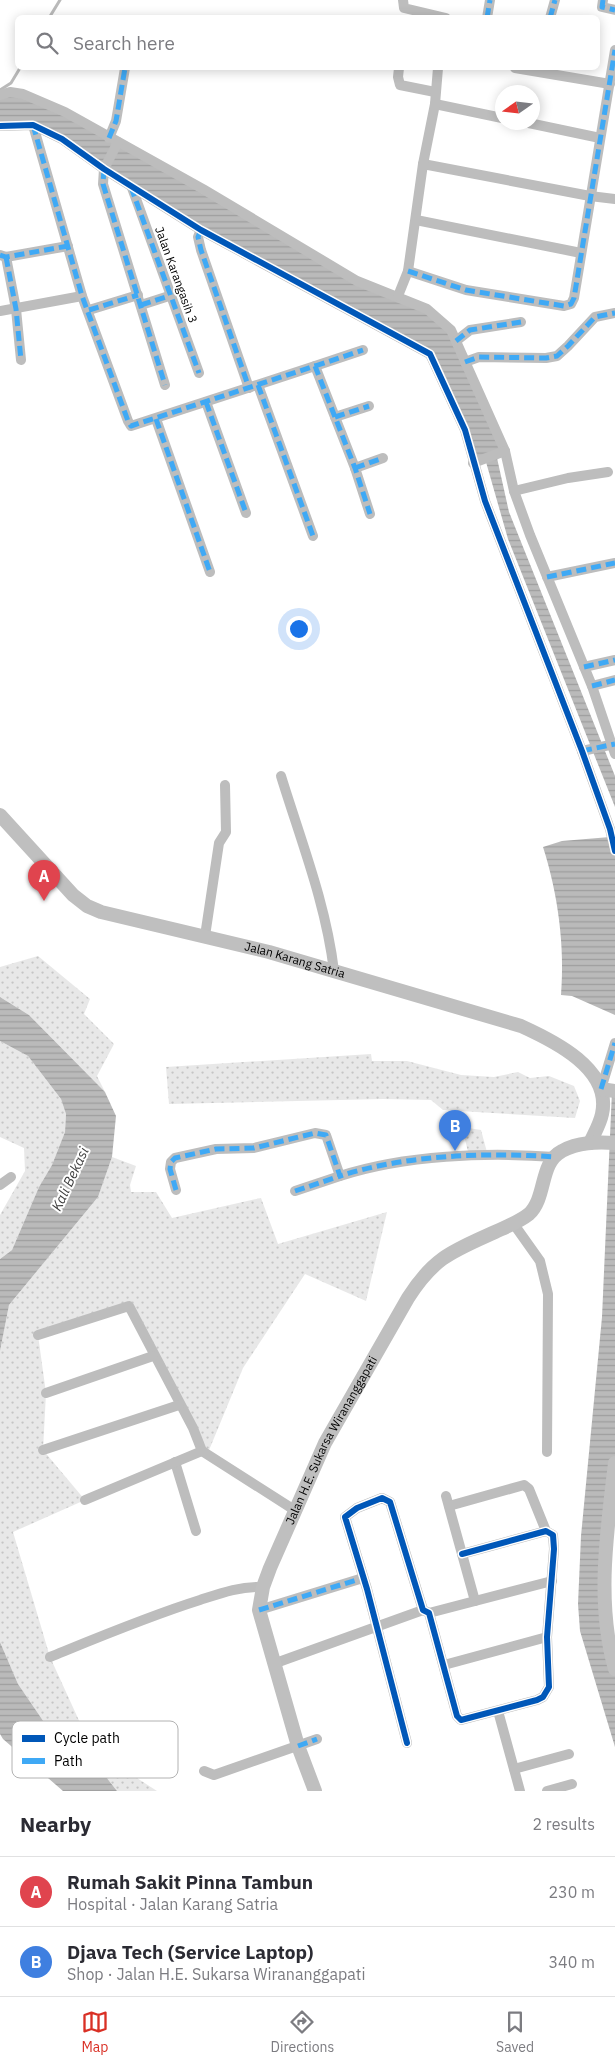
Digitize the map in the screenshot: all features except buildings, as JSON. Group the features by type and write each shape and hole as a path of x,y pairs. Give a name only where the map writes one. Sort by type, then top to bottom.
{"street":[{"path":"402,0 404,8 433,15"},
{"path":"488,15 490,0"},
{"path":"551,15 555,0"},
{"path":"603,0 602,7 615,10"},
{"path":"408,271 466,290 564,306 571,304 574,298 600,138 611,108 610,84 615,50"},
{"path":"125,70 113,140 104,169 103,184 165,385"},
{"path":"399,70 400,84 435,92"},
{"path":"398,296 408,271 423,164 435,104 438,70"},
{"path":"527,70 610,84"},
{"path":"0,95 10,92 37,99 203,189 357,281 375,290 398,296 427,308 451,330 505,451 514,492 592,686 614,747 586,750"},
{"path":"435,104 495,117"},
{"path":"33,125 82,296 89,310 128,421 132,426 137,426 363,350"},
{"path":"0,126 33,125 62,139 104,169 201,230 430,354 465,430 473,464 501,547 586,750 610,828 615,851"},
{"path":"540,125 600,138"},
{"path":"423,164 590,196 615,199"},
{"name":"Jalan Karangasih 3","path":"131,185 169,296 199,373"},
{"path":"416,220 581,253"},
{"path":"201,230 198,237 199,242 314,536"},
{"path":"22,360 16,309 3,256 68,246"},
{"path":"0,311 82,296"},
{"path":"89,310 169,296"},
{"path":"465,362 479,357 546,358 557,356 595,317 615,313"},
{"path":"456,341 470,330 521,322"},
{"path":"315,366 355,468 370,514"},
{"path":"206,402 246,513"},
{"path":"335,417 368,406"},
{"path":"156,419 210,572"},
{"path":"473,464 505,451"},
{"path":"355,468 383,458"},
{"path":"514,492 568,478 608,472"},
{"path":"547,577 615,563"},
{"path":"584,667 615,660"},
{"path":"592,686 615,680"},
{"path":"281,776 305,848 329,934 334,971"},
{"path":"205,936 219,843 226,832 226,785"},
{"name":"Jalan Karang Satria","path":"0,815 73,895 87,906 126,919 205,936 334,971 522,1026 550,1040 586,1065 608,1090"},
{"path":"590,1143 602,1113 608,1090 615,1043"},
{"path":"176,1190 170,1168 170,1162 175,1158 216,1149 254,1148 315,1133 326,1135 340,1176"},
{"path":"295,1191 375,1165 459,1157 512,1155 554,1157 563,1150 590,1143 612,1143"},
{"name":"Jalan H.E. Sukarsa Wirananggapati","path":"315,1791 298,1746 273,1664 260,1610 263,1587 325,1443 422,1277 435,1263 460,1248 513,1223 534,1208 548,1168 554,1157"},
{"path":"0,1185 11,1177"},
{"path":"513,1223 540,1261 548,1294 548,1452"},
{"path":"38,1335 129,1306 202,1452 296,1511"},
{"path":"46,1393 153,1356"},
{"path":"43,1450 179,1404"},
{"path":"85,1500 202,1452"},
{"path":"176,1462 196,1531"},
{"path":"615,1463 605,1600 615,1669"},
{"path":"407,1743 377,1627 345,1516 357,1508 382,1498 390,1502 444,1665 458,1716 461,1720 543,1697 549,1687 547,1637 554,1543 553,1535 546,1531 529,1489 524,1485 448,1501 475,1601"},
{"path":"462,1554 546,1531"},
{"path":"260,1610 363,1578"},
{"path":"273,1664 377,1627 426,1612 552,1581"},
{"path":"50,1657 136,1622 190,1603 246,1586 263,1587"},
{"path":"444,1665 547,1637"},
{"path":"498,1711 520,1791"},
{"path":"204,1772 214,1775 316,1739"},
{"path":"514,1769 569,1754"},
{"path":"547,1791 572,1784"}],"shaded area":[{"path":"38,956 90,999 84,1014 114,1044 97,1076 105,1092 29,1015 0,997 0,967"},
{"path":"0,1041 28,1056 61,1099 66,1114 65,1132 52,1165 39,1187 12,1250 0,1259 0,1215 25,1171 24,1148 0,1137"},
{"path":"371,1054 372,1061 407,1061 461,1075 494,1077 518,1072 530,1078 549,1076 574,1086 580,1101 575,1118 443,1110 431,1100 383,1099 169,1104 166,1067"},
{"path":"462,1127 481,1130 488,1156 469,1156"},
{"path":"112,1157 136,1166 130,1185 131,1192 156,1192 172,1218 261,1198 278,1244 387,1212 366,1301 305,1274 243,1368 207,1455 129,1306 38,1335 46,1393 43,1450 85,1500 13,1532 50,1657 79,1721 43,1721 18,1684 0,1642 0,1351 9,1305 98,1197"},
{"path":"107,1778 137,1778 157,1791 117,1791"}],"water":[{"path":"0,95 37,99 322,262 443,322 505,451 473,463 430,354 288,279 33,125 0,126"},
{"path":"497,458 509,512 615,776 615,807 508,539 486,462"},
{"path":"610,837 615,851 615,1015 572,996 561,995 562,958 559,920 553,883 543,847 562,841"},
{"name":"Kali Bekasi","path":"0,997 29,1015 105,1092 116,1116 112,1157 98,1197 9,1305 0,1351 0,1259 12,1250 39,1187 52,1165 65,1132 66,1114 61,1099 28,1056 0,1041"},
{"path":"615,1084 615,1463 606,1558 615,1669 615,1747 580,1631 578,1604 581,1536 602,1317 612,1091"},
{"path":"0,1642 18,1684 43,1721 12,1721 12,1747 0,1734"},
{"path":"48,1778 107,1778 117,1791 63,1791"}],"waterway":[{"path":"51,15 60,0"},
{"path":"0,90 11,83 19,70"}],"marked path":[{"path":"488,15 490,0"},
{"path":"551,15 555,0"},
{"path":"603,0 602,7 615,10"},
{"path":"408,271 466,290 564,306 571,304 574,298 615,50"},
{"path":"109,138 116,121 125,70"},
{"path":"33,125 82,296 131,426 315,366 355,468 370,514"},
{"path":"104,169 103,184 165,385"},
{"path":"131,187 199,373"},
{"path":"201,230 198,237 201,250 249,388"},
{"path":"0,255 6,257 68,246"},
{"path":"6,257 16,309 21,360"},
{"path":"89,310 138,295"},
{"path":"141,305 169,296"},
{"path":"465,362 479,357 546,358 557,356 595,317 615,313"},
{"path":"456,341 470,330 521,322"},
{"path":"315,366 363,350"},
{"path":"258,385 313,536"},
{"path":"206,402 246,513"},
{"path":"335,417 369,406"},
{"path":"156,419 210,572"},
{"path":"355,468 383,458"},
{"path":"547,577 615,563"},
{"path":"584,667 615,660"},
{"path":"592,686 615,680"},
{"path":"582,751 615,744"},
{"path":"601,1089 615,1043"},
{"path":"176,1190 170,1169 171,1162 175,1158 216,1149 254,1148 315,1133 326,1135 340,1176 391,1163 418,1159 474,1155 555,1157"},
{"path":"295,1191 340,1176"},
{"path":"259,1610 363,1578"},
{"path":"298,1746 317,1739"}],"cycle path":[{"path":"0,126 33,125 62,139 104,169 201,230 430,354 465,430 485,501 582,751 610,829 615,851"},
{"path":"407,1743 367,1589 345,1517 357,1508 382,1498 390,1502 423,1610 429,1613 457,1716 461,1720 537,1700 543,1697 549,1687 547,1637 554,1549 553,1535 546,1531 462,1554"}],"place":[{"name":"Rumah Sakit Pinna Tambun","path":"44,901"},
{"name":"Djava Tech (Service Laptop)","path":"455,1151"}]}
